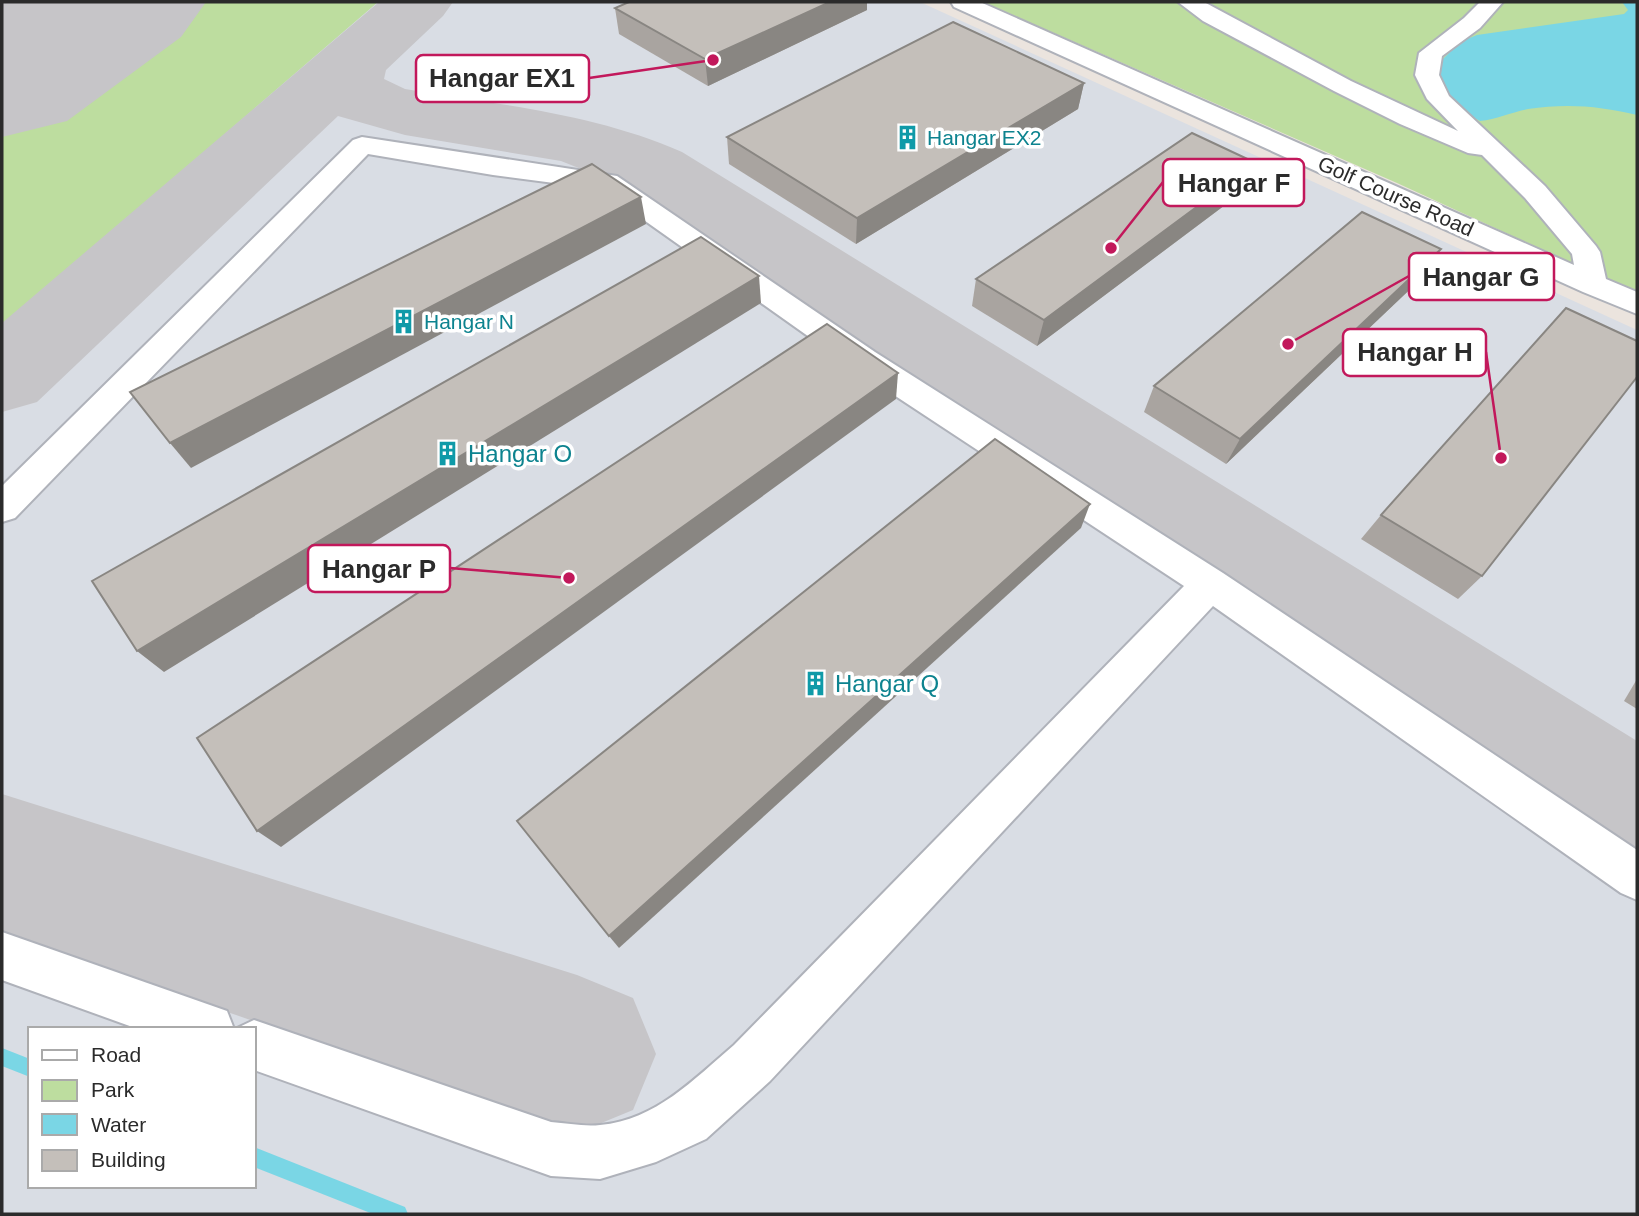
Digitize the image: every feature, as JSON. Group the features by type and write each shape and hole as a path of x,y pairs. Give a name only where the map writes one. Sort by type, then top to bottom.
{"street":[{"name":"Golf Course Road","path":"962,2 1637,304"},
{"path":"1189,2 1211,16 1450,138 1496,155"},
{"path":"1480,5 1472,23 1431,53 1427,75 1439,100 1535,191 1586,252 1593,285"},
{"path":"2,508 362,145 493,167 608,182 864,360 1210,584 1637,877"},
{"path":"256,1046 551,1149 600,1152 636,1143 687,1120 752,1063 1210,584"},
{"path":"2,956 203,1027"}],"shaded area":[{"path":"2,2 920,2 1637,330 1637,1214 2,1214"}],"green space":[{"path":"2,2 62,2 2,40"},
{"path":"184,2 378,2 2,326 2,132"},
{"path":"983,2 1637,2 1637,293 1397,183"}],"water":[{"path":"1622,2 1637,2 1637,115 1610,109 1556,106 1528,109 1480,121 1457,104 1443,82 1438,64 1460,42 1477,35 1624,14 1628,10"}],"building":[{"path":"629,2 830,2 705,59 615,8"},
{"name":"Hangar EX2","path":"953,22 1084,83 857,218 727,137"},
{"path":"1192,133 1256,163 1044,320 976,279"},
{"path":"592,164 641,197 170,443 130,392"},
{"path":"1362,212 1441,249 1240,439 1154,386"},
{"path":"701,237 759,276 137,651 92,581"},
{"path":"1566,308 1637,341 1637,377 1482,576 1381,515"},
{"path":"827,324 898,373 257,831 197,738"},
{"name":"Hangar Q","path":"995,439 1090,504 609,936 517,821"}],"waterway":[{"path":"2,1057 28,1067"},
{"path":"256,1158 398,1214"}],"taxiway":[{"path":"2,377 419,2"},
{"path":"356,59 348,73 348,85 355,94 369,103 405,112 585,143 653,169 1637,817"},
{"path":"2,864 577,1054"}],"runway":[{"path":"2,82 122,2"}],"place":[{"name":"Hangar EX1","path":"713,60"},
{"name":"Hangar EX2","path":"907,137"},
{"name":"Hangar F","path":"1111,248"},
{"name":"Hangar N","path":"404,321"},
{"name":"Hangar G","path":"1288,344"},
{"name":"Hangar O","path":"448,453"},
{"name":"Hangar H","path":"1501,458"},
{"name":"Hangar P","path":"569,578"},
{"name":"Hangar Q","path":"815,683"}]}
